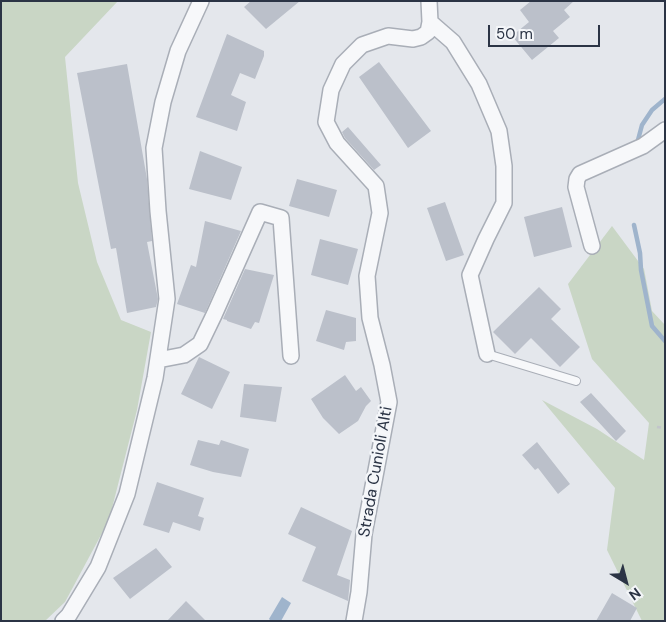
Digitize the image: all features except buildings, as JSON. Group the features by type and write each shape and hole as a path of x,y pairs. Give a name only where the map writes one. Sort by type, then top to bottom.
{"street":[{"path":"63,621 69,615 98,567 127,494 155,378 167,299 154,148 163,102 178,51 201,1"},
{"path":"429,1 430,22 453,42 474,75 499,131 504,166 504,203 470,275 487,354"},
{"name":"Strada Cunioli Alti","path":"354,621 359,592 364,534 389,402 370,318 367,276 380,214 376,186 337,142 326,122 331,90 343,64 362,45 388,36 413,39 421,37 428,32 430,22"},
{"path":"592,246 576,187 580,174 643,146 665,130"},
{"path":"158,360 184,355 200,344 260,212 281,218 291,356"}],"lane":[{"path":"487,354 576,381"}],"path":[{"path":"657,427 665,428"}],"green space":[{"path":"1,1 118,1 65,57 78,183 97,262 121,320 151,332 137,410 109,520 65,602 45,621 1,621"},
{"path":"612,226 644,269 652,311 665,325 665,621 642,621 607,550 615,488 542,400 597,429 644,460 649,423 592,359 568,284"}],"water":[{"path":"282,597 291,603 281,621 271,621 269,619"}],"waterway":[{"path":"638,140 642,125 652,110 665,99"},
{"path":"634,225 652,326 665,341"}]}
